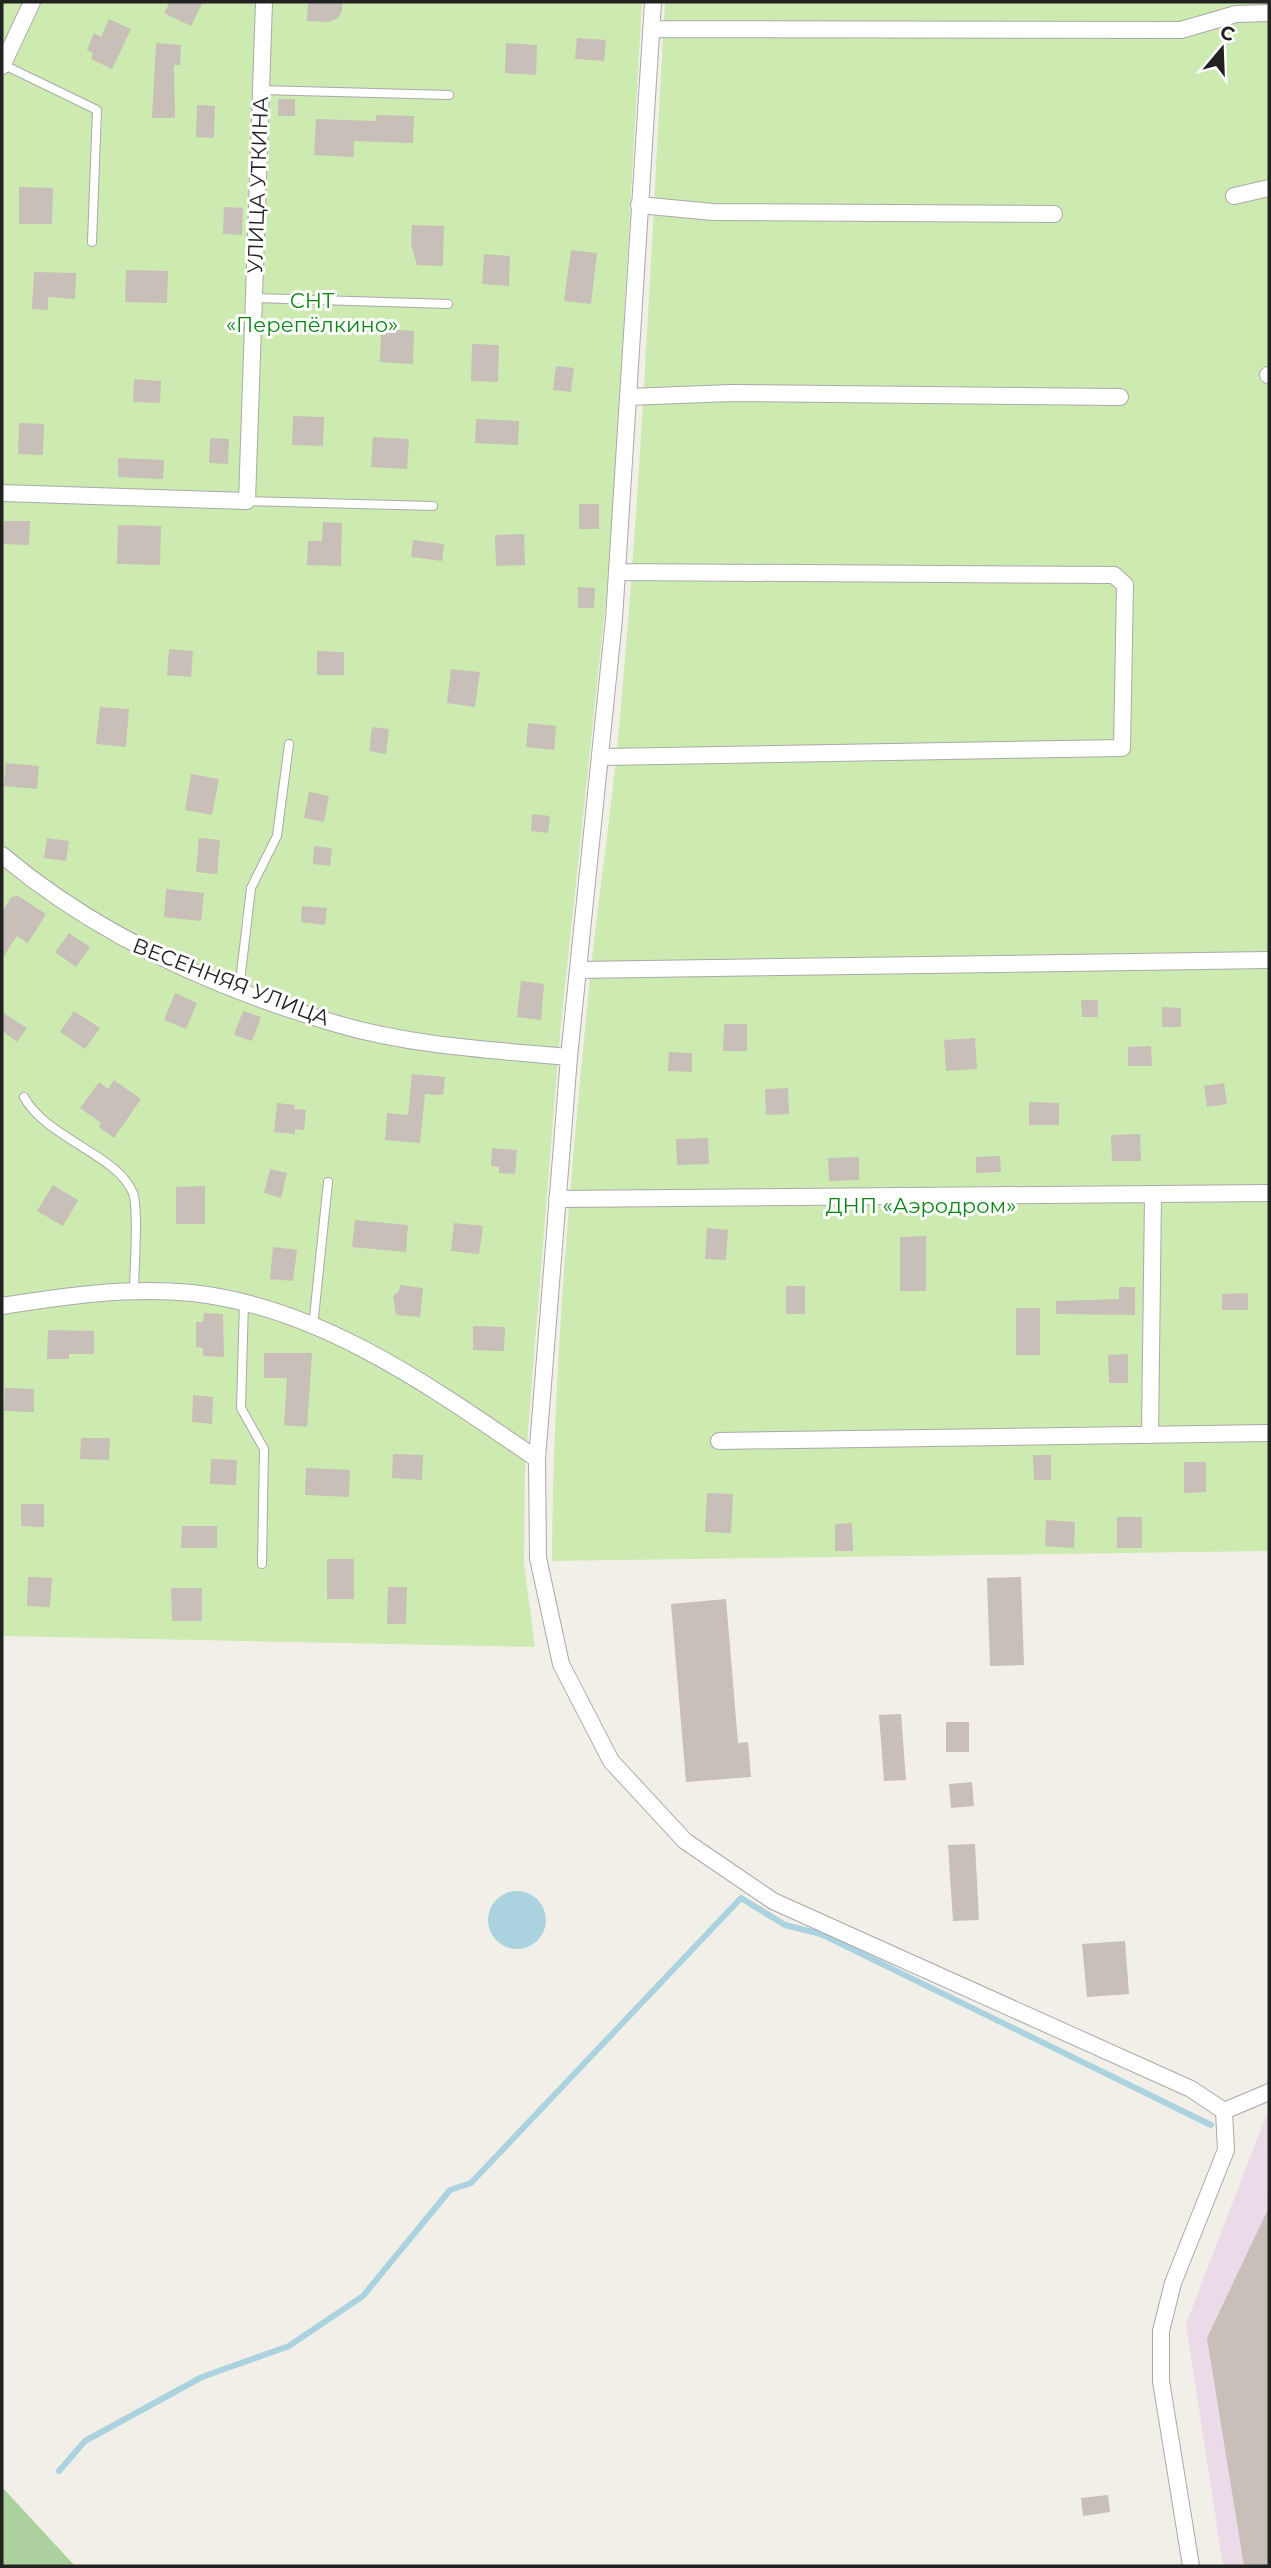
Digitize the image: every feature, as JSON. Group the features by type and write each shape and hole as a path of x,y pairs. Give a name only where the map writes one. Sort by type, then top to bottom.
{"street":[{"path":"2,65 32,2"},
{"name":"УЛИЦА УТКИНА","path":"247,501 264,2"},
{"path":"653,2 618,572 603,757 569,1057 537,1459 538,1558 561,1664 611,1760 685,1841 773,1901 1191,2089 1224,2110"},
{"path":"651,29 1181,30 1236,14 1269,13"},
{"path":"1234,196 1269,188"},
{"path":"639,205 713,212 1054,214"},
{"path":"628,397 731,393 1120,397"},
{"path":"2,493 247,501"},
{"path":"603,757 1122,748 1125,585 1114,575 618,572"},
{"name":"ВЕСЕННЯЯ УЛИЦА","path":"2,855 118,937 239,990 339,1024 457,1046 569,1057"},
{"path":"578,970 1269,960"},
{"path":"557,1199 1269,1193"},
{"path":"1150,1435 1153,1195"},
{"path":"2,1306 64,1296 134,1291 191,1293 244,1302 313,1326 395,1365 537,1459"},
{"path":"719,1441 1269,1433"},
{"path":"1224,2110 1269,2092"},
{"path":"1191,2566 1161,2381 1161,2331 1173,2283 1226,2150 1224,2110"}],"lane":[{"path":"2,65 97,110 92,242"},
{"path":"261,90 449,95"},
{"path":"255,299 448,304"},
{"path":"247,501 433,506"},
{"path":"239,990 251,888 278,836 289,744"},
{"path":"24,1097 33,1114 124,1178 134,1196 134,1291"},
{"path":"313,1326 328,1182"},
{"path":"244,1302 241,1408 264,1450 262,1564"}],"shaded area":[{"path":"1267,2113 1269,2566 1223,2566 1186,2324"}],"green space":[{"name":"СНТ «Перепёлкино»","path":"2,2 642,2 610,562 560,1034 525,1468 524,1564 535,1647 2,1636"},
{"name":"ДНП «Аэродром»","path":"665,2 1269,2 1269,1551 552,1561 564,1275 589,989 615,770 626,647 645,371"},
{"path":"2,2487 75,2566 2,2566"}],"water":[{"path":"517,1891 528,1893 541,1904 546,1920 544,1931 533,1944 517,1949 506,1947 493,1936 488,1920 490,1909 501,1896"}],"building":[{"path":"170,2 203,2 191,26 164,13"},
{"path":"308,2 342,2 342,11 338,18 329,22 307,21"},
{"path":"109,19 131,29 112,69 91,59 93,53 87,50 94,33 101,37"},
{"path":"577,38 606,40 604,61 575,59"},
{"path":"156,43 181,45 180,65 174,65 175,118 152,118"},
{"path":"506,43 537,45 536,75 505,73"},
{"path":"278,99 295,99 295,116 278,116"},
{"path":"197,105 215,106 214,138 196,137"},
{"path":"376,115 414,116 413,143 354,141 354,157 314,155 316,119 376,121"},
{"path":"19,187 53,188 52,224 19,224"},
{"path":"224,207 243,208 242,235 223,234"},
{"path":"412,225 444,226 443,266 417,265 411,244"},
{"path":"571,250 597,253 591,304 564,301"},
{"path":"484,254 510,256 509,286 482,284"},
{"path":"126,270 168,271 167,303 125,302"},
{"path":"34,272 76,273 75,299 48,297 48,310 32,309"},
{"path":"381,329 414,331 413,364 380,362"},
{"path":"472,344 499,345 498,382 471,381"},
{"path":"556,366 574,368 571,392 553,390"},
{"path":"134,379 161,381 160,403 133,402"},
{"path":"293,416 324,417 323,446 292,445"},
{"path":"476,419 519,421 518,445 475,443"},
{"path":"19,423 44,424 43,455 18,454"},
{"path":"373,437 409,439 407,469 371,467"},
{"path":"210,438 229,439 228,464 209,463"},
{"path":"118,458 164,460 163,479 118,477"},
{"path":"579,504 599,504 599,529 579,529"},
{"path":"4,521 30,521 29,545 3,544"},
{"path":"323,522 342,523 341,566 307,565 308,541 322,541"},
{"path":"118,525 161,526 160,565 117,564"},
{"path":"524,534 525,565 496,566 495,535"},
{"path":"413,540 444,544 442,561 411,557"},
{"path":"578,587 595,588 594,608 578,608"},
{"path":"169,649 193,651 191,677 167,675"},
{"path":"317,651 344,652 344,675 317,675"},
{"path":"451,669 480,672 475,707 447,703"},
{"path":"100,707 129,709 126,747 96,744"},
{"path":"528,723 556,726 554,750 526,747"},
{"path":"372,727 389,729 386,754 369,751"},
{"path":"6,763 39,766 37,789 4,786"},
{"path":"191,774 219,779 212,815 185,810"},
{"path":"309,792 329,796 324,822 304,818"},
{"path":"532,814 550,816 548,833 531,831"},
{"path":"47,838 69,841 66,861 44,858"},
{"path":"199,838 220,840 217,874 196,872"},
{"path":"314,846 332,848 330,866 313,864"},
{"path":"166,889 204,893 201,921 164,917"},
{"path":"18,896 46,914 28,943 17,936 2,959 2,912 11,897"},
{"path":"302,906 327,908 325,925 301,922"},
{"path":"69,933 90,947 76,967 55,952"},
{"path":"521,981 544,984 541,1020 517,1017"},
{"path":"175,993 197,1003 186,1029 164,1020"},
{"path":"1081,1000 1098,1000 1098,1017 1082,1017"},
{"path":"1162,1007 1181,1008 1181,1027 1162,1027"},
{"path":"74,1011 100,1028 85,1049 60,1032"},
{"path":"243,1011 261,1017 252,1041 234,1035"},
{"path":"2,1012 27,1028 17,1042 2,1031"},
{"path":"724,1024 747,1024 747,1051 723,1051"},
{"path":"975,1038 977,1069 946,1071 944,1040"},
{"path":"1151,1046 1152,1066 1128,1066 1128,1047"},
{"path":"669,1052 692,1053 692,1072 668,1071"},
{"path":"412,1074 445,1077 443,1095 425,1094 420,1143 385,1140 387,1113 408,1115"},
{"path":"114,1080 141,1099 114,1138 99,1127 101,1123 80,1108 99,1082 108,1089"},
{"path":"1224,1083 1227,1104 1207,1107 1204,1086"},
{"path":"788,1088 789,1114 766,1115 765,1089"},
{"path":"1029,1102 1059,1103 1059,1125 1029,1125"},
{"path":"277,1103 295,1105 294,1109 306,1110 304,1130 295,1129 295,1134 274,1132"},
{"path":"1140,1134 1141,1161 1112,1161 1111,1135"},
{"path":"708,1138 709,1164 677,1165 676,1139"},
{"path":"492,1148 517,1150 515,1174 499,1173 499,1167 491,1166"},
{"path":"1000,1156 1001,1172 976,1173 976,1157"},
{"path":"859,1157 859,1180 829,1181 828,1158"},
{"path":"270,1169 287,1173 281,1198 264,1193"},
{"path":"53,1185 78,1200 63,1226 37,1211"},
{"path":"205,1186 205,1224 176,1224 176,1187"},
{"path":"355,1220 408,1225 406,1252 352,1247"},
{"path":"454,1223 483,1226 479,1254 451,1251"},
{"path":"707,1228 728,1230 726,1260 705,1259"},
{"path":"926,1236 926,1291 900,1291 900,1237"},
{"path":"273,1247 297,1250 293,1281 270,1279"},
{"path":"400,1285 423,1288 420,1317 396,1315 393,1296 399,1291"},
{"path":"786,1286 805,1286 805,1314 786,1314"},
{"path":"1119,1287 1135,1287 1135,1315 1056,1314 1056,1301 1119,1299"},
{"path":"1248,1293 1248,1310 1222,1310 1222,1294"},
{"path":"1016,1308 1040,1308 1040,1355 1016,1355"},
{"path":"204,1313 223,1314 224,1357 203,1356 203,1348 196,1347 196,1322 203,1322"},
{"path":"473,1326 505,1327 504,1351 473,1350"},
{"path":"48,1330 94,1331 94,1354 69,1354 69,1359 47,1359"},
{"path":"264,1353 312,1353 307,1427 284,1425 287,1378 264,1378"},
{"path":"1128,1354 1128,1383 1109,1383 1108,1355"},
{"path":"5,1388 34,1389 34,1412 4,1411"},
{"path":"193,1395 213,1397 212,1424 192,1422"},
{"path":"81,1438 110,1438 109,1460 80,1459"},
{"path":"393,1454 423,1455 422,1480 392,1478"},
{"path":"1033,1455 1051,1455 1051,1480 1034,1480"},
{"path":"211,1459 237,1460 236,1485 210,1484"},
{"path":"1184,1462 1206,1462 1206,1492 1184,1493"},
{"path":"306,1468 350,1470 349,1497 305,1495"},
{"path":"707,1493 733,1494 731,1533 705,1532"},
{"path":"21,1504 44,1504 44,1527 21,1526"},
{"path":"1117,1517 1142,1517 1142,1548 1117,1548"},
{"path":"1046,1520 1075,1522 1074,1548 1045,1546"},
{"path":"852,1523 853,1551 835,1551 835,1524"},
{"path":"182,1526 217,1526 217,1548 181,1548"},
{"path":"327,1559 354,1559 354,1599 327,1599"},
{"path":"28,1577 52,1578 50,1607 27,1606"},
{"path":"1021,1577 1024,1665 990,1666 987,1578"},
{"path":"388,1587 407,1587 406,1624 387,1624"},
{"path":"171,1588 202,1588 202,1621 172,1621"},
{"path":"726,1599 738,1743 748,1742 751,1777 686,1782 671,1604"},
{"path":"901,1714 906,1780 884,1781 879,1715"},
{"path":"946,1722 969,1722 969,1752 946,1752"},
{"path":"972,1782 974,1806 951,1808 949,1784"},
{"path":"975,1844 979,1920 953,1921 948,1845"},
{"path":"1125,1941 1129,1994 1087,1997 1082,1944"},
{"path":"1269,2207 1269,2566 1244,2566 1207,2338"},
{"path":"1108,2495 1110,2512 1083,2516 1081,2498"}],"waterway":[{"path":"59,2471 85,2441 202,2377 289,2346 363,2296 450,2190 471,2183 741,1898 785,1925 821,1934 1211,2125"}]}
